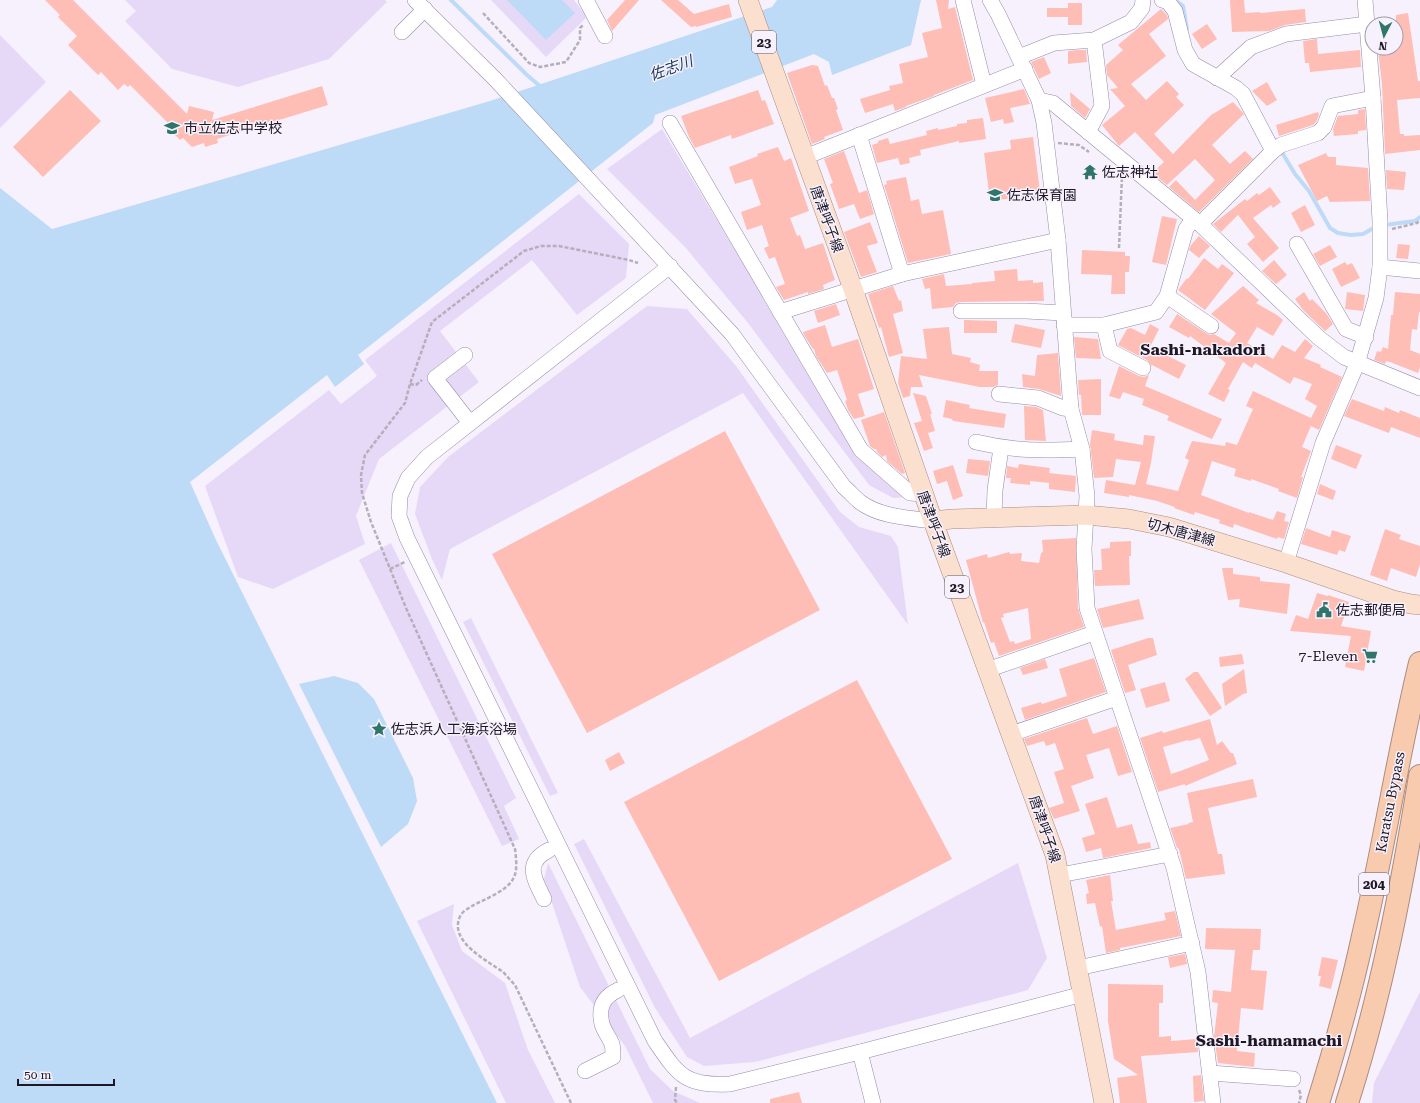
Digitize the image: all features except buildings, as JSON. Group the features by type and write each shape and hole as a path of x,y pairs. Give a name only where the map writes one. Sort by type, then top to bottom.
{"highway":[{"name":"Karatsu Bypass","path":"1318,1103 1344,1015 1364,936 1409,710 1420,663"},
{"name":"Karatsu Bypass","path":"1347,1103 1370,1024 1391,937 1420,776"}],"main road":[{"name":"唐津呼子線","path":"749,3 805,156 933,521 1055,855 1104,1103"},
{"name":"切木唐津線","path":"933,521 994,517 1086,515 1129,519 1169,527 1286,563 1393,600 1420,605"}],"street":[{"path":"963,0 984,85"},
{"path":"990,0 1039,100 1047,144 1058,240 1071,409 1082,449 1087,496 1084,549 1087,608 1174,868 1198,972 1213,1103"},
{"path":"805,156 984,85 1054,43 1094,40 1131,22 1142,8 1143,0"},
{"path":"1162,0 1168,2 1176,10 1186,50 1193,64 1221,74 1243,94 1277,148"},
{"path":"1364,0 1366,16"},
{"path":"402,32 420,5 495,79 732,334 844,487 861,503 882,513 904,518 933,521"},
{"path":"590,7 605,36"},
{"path":"1221,74 1251,47 1286,34 1364,24"},
{"path":"1088,132 1102,106 1094,40"},
{"path":"1286,563 1323,443 1357,364 1376,298 1380,267 1380,226 1370,56"},
{"path":"961,311 1026,311 1064,319 1104,324 1156,312 1167,296 1186,228 1197,222 1277,148 1318,133 1324,127 1332,106 1373,98"},
{"path":"1039,100 1053,103 1197,222 1319,338 1344,357 1357,364 1420,388"},
{"path":"670,123 861,450 910,493 924,494"},
{"path":"854,137 902,274"},
{"path":"780,312 902,274 1058,240"},
{"path":"1297,244 1346,329 1366,337"},
{"path":"670,266 427,457 408,478 400,496 399,516 410,545 655,1041 671,1064 682,1075 696,1082 711,1085 730,1084 1083,994"},
{"path":"1380,267 1420,271"},
{"path":"1167,296 1211,326"},
{"path":"1104,324 1110,351 1143,368"},
{"path":"465,355 435,378 470,423"},
{"path":"999,394 1038,398 1063,408 1071,409"},
{"path":"976,442 1001,448 1046,451 1082,449"},
{"path":"994,517 995,490 1001,448"},
{"path":"987,670 1094,632"},
{"path":"1011,734 1117,698"},
{"path":"544,899 533,876 534,863 540,854 549,850"},
{"path":"1060,875 1170,854"},
{"path":"1078,968 1192,943"},
{"path":"585,1071 613,1057 612,1044 602,1025 601,1012 603,1000 608,995 618,990"},
{"path":"860,1052 873,1103"},
{"path":"1210,1073 1293,1079"}],"path":[{"path":"483,13 529,63 540,67 566,62 580,40 580,28 590,7"},
{"path":"1047,144 1062,143 1079,145 1092,154"},
{"path":"1119,248 1122,176"},
{"path":"1380,226 1417,223 1420,220"},
{"path":"571,1103 515,986 504,973 472,951 462,938 458,926 459,918 464,911 504,889 513,879 517,862 515,849 406,608 366,508 362,493 361,475 365,454 404,403 432,322 524,251 541,246 559,246 638,263"},
{"path":"390,569 405,562"},
{"path":"676,1086 675,1100 677,1103"}],"shaded area":[{"path":"125,0 385,0 387,2 329,59 238,87 172,69 125,21 136,11"},
{"path":"491,0 574,0 587,17 546,57"},
{"path":"0,35 46,82 0,128"},
{"path":"662,129 859,456 911,497 893,498 869,485 748,323 685,247 607,169"},
{"path":"579,194 629,244 626,278 577,315 532,260 440,331 479,382 379,459 356,516 365,544 273,589 238,577 205,486 329,390 341,404 377,376 365,360"},
{"path":"647,306 687,309 736,366 840,512 859,527 891,536 898,547 908,625 743,393 450,549 442,580 432,559 415,514 420,487 448,457"},
{"path":"391,543 516,798 504,806 519,839 502,846 359,560"},
{"path":"471,618 558,793 550,796 463,622"},
{"path":"584,839 690,1038 1018,863 1047,958 1028,990 755,1062 704,1066 687,1057 655,1008 574,844"},
{"path":"548,863 650,1069 673,1091 700,1103 653,1103 625,1046 580,987 544,879"},
{"path":"454,904 452,925 462,951 505,983 528,1050 555,1103 506,1103 417,921"},
{"path":"1420,992 1420,1103 1372,1103 1374,1083"}],"water":[{"path":"507,0 562,0 575,13 546,40"},
{"name":"佐志川","path":"777,0 921,0 911,45 832,75 829,62 814,54 655,115 653,123 358,355 364,364 335,387 327,375 190,482 216,540 497,1103 0,1103 0,188 52,229 490,101 772,7"},
{"path":"334,676 358,683 374,699 413,778 417,801 408,824 381,847 299,684"}],"waterway":[{"path":"451,0 541,87"},
{"path":"1175,0 1183,6 1187,29"},
{"path":"1280,149 1295,174 1309,191 1330,228 1338,233 1351,235 1363,234 1377,226 1415,221 1420,217"}],"place":[{"name":"市立佐志中学校","path":"172,128"},
{"name":"佐志神社","path":"1090,172"},
{"name":"佐志保育園","path":"995,195"},
{"name":"佐志郵便局","path":"1324,610"},
{"name":"7-Eleven","path":"1370,656"},
{"name":"佐志浜人工海浜浴場","path":"379,729"}],"district":[{"name":"Sashi-nakadori","path":"1203,349"},
{"name":"Sashi-hamamachi","path":"1269,1040"}]}
